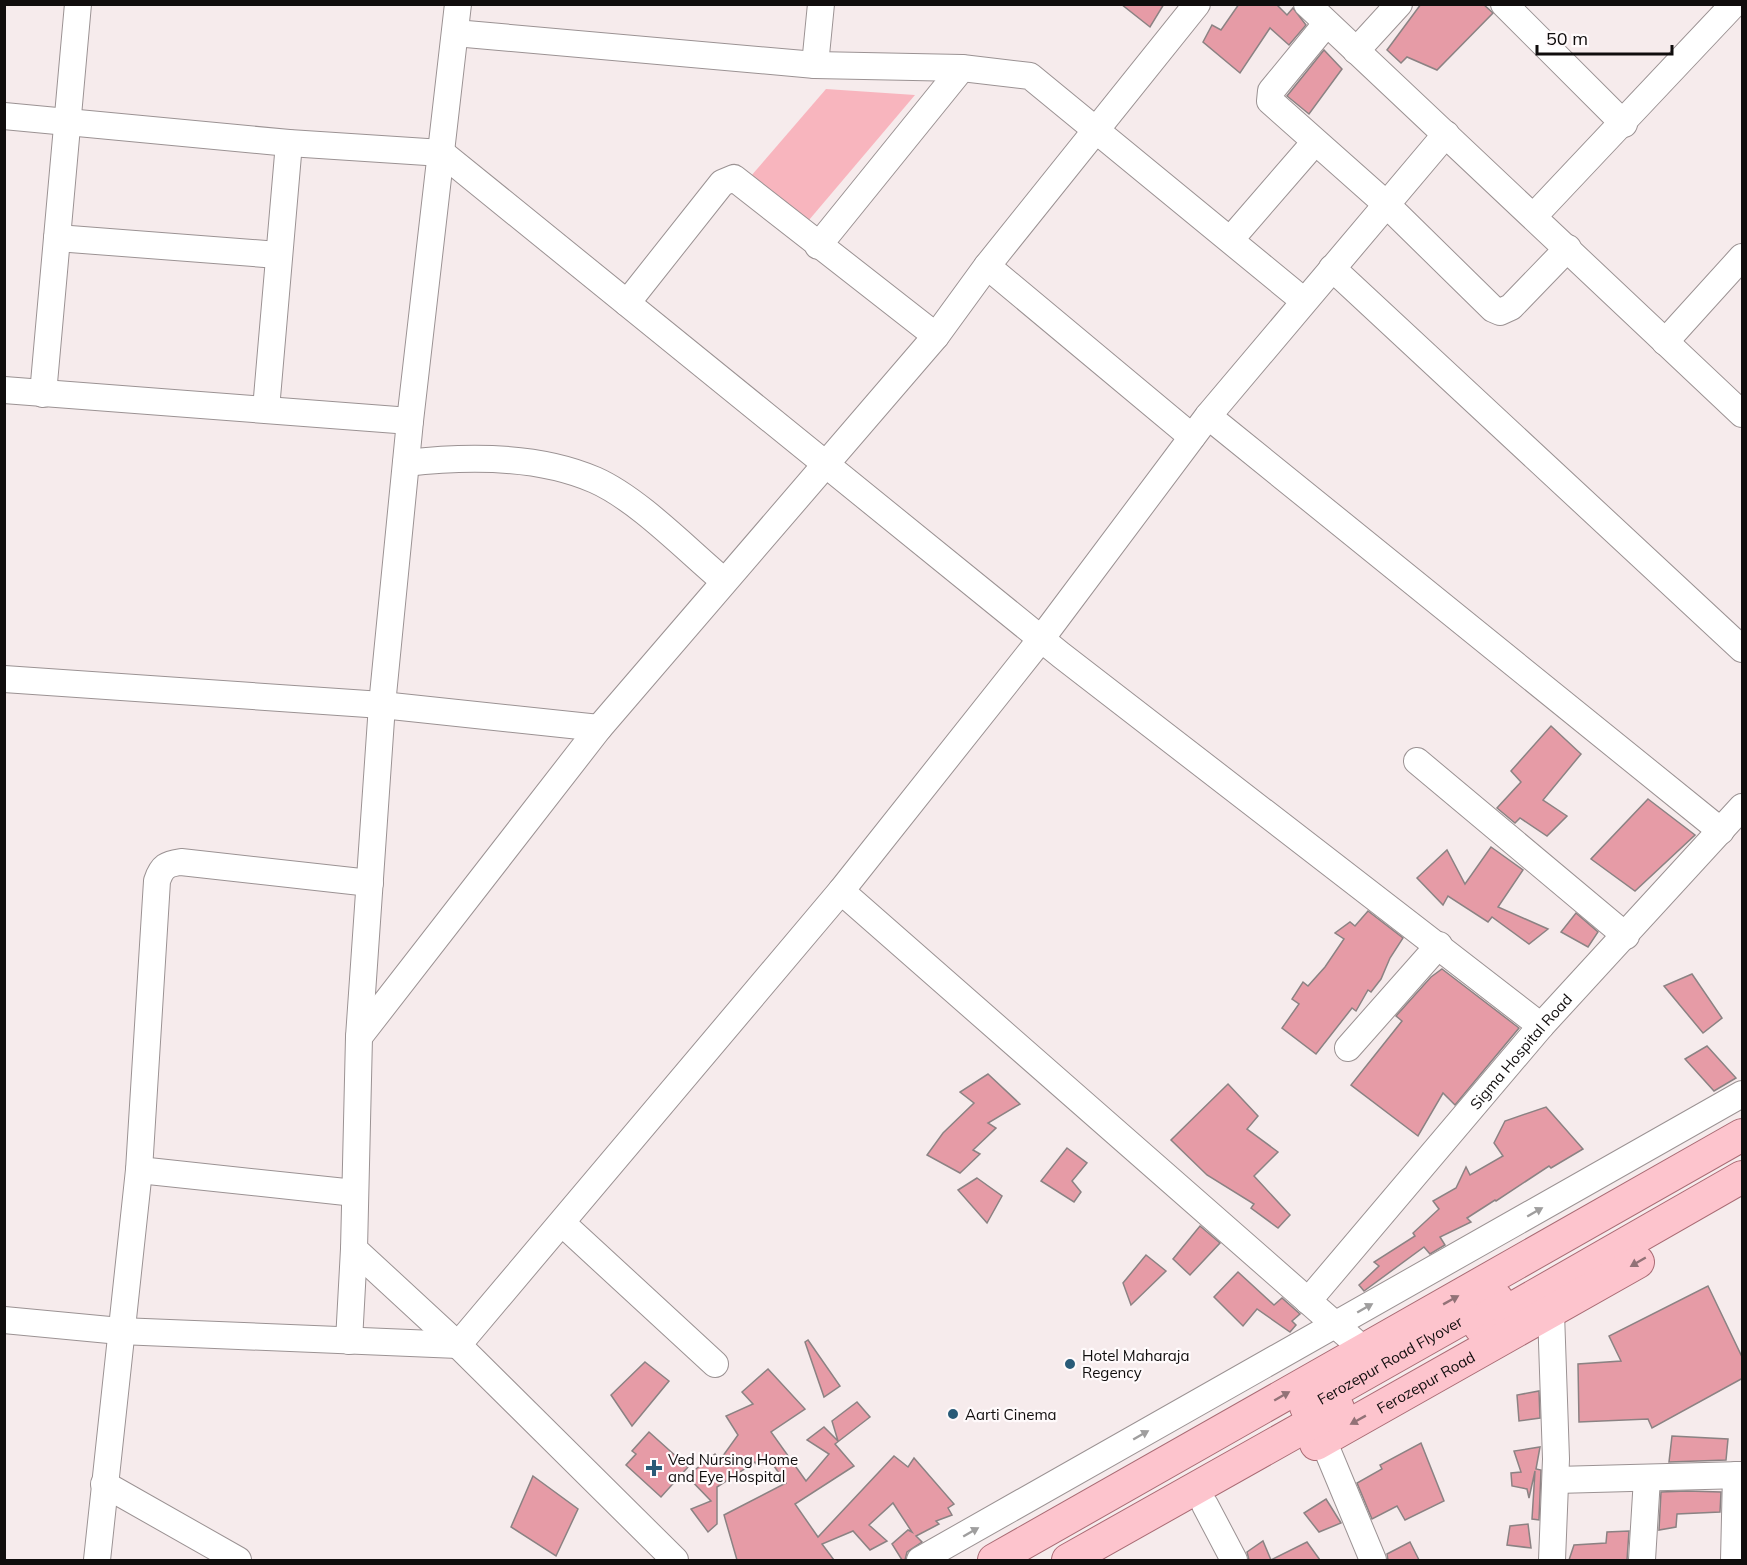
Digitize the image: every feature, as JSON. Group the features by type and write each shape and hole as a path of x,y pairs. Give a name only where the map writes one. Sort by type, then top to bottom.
{"main road":[{"path":"994,1560 1743,1135"},
{"name":"Ferozepur Road Flyover","path":"1036,1560 1743,1157"},
{"name":"Ferozepur Road Flyover","path":"1068,1560 1743,1177"},
{"name":"Ferozepur Road","path":"1106,1560 1551,1312 1743,1200"}],"street":[{"path":"44,394 78,4"},
{"path":"349,1341 354,1249 359,1037 382,705 410,421 458,4"},
{"path":"816,65 821,4"},
{"path":"359,1037 599,728 825,462 936,336 987,266 1197,4"},
{"path":"1306,4 1743,414"},
{"path":"1356,51 1399,4"},
{"path":"1504,4 1532,14 1624,124"},
{"path":"1534,216 1624,124 1734,4"},
{"path":"1326,24 1269,96 1273,105 1386,204 1493,309 1500,312 1510,307 1568,248"},
{"path":"455,33 816,65 962,68 1030,76 1304,301"},
{"path":"818,246 962,68"},
{"path":"4,116 289,143 442,153 1041,639 1541,1026"},
{"path":"458,1345 841,891 1041,639 1208,416 1446,135"},
{"path":"1231,239 1315,142"},
{"path":"266,410 289,143"},
{"path":"627,303 727,179 738,180 818,246 936,336"},
{"path":"57,238 278,255"},
{"path":"1665,342 1743,257"},
{"path":"987,266 1192,437"},
{"path":"1332,268 1743,649"},
{"path":"4,390 410,421"},
{"path":"1208,416 1721,831"},
{"path":"406,463 446,459 529,463 595,480 624,497 724,581"},
{"path":"4,679 382,705 599,728"},
{"path":"1417,761 1626,936"},
{"name":"Sigma Hospital Road","path":"1308,1301 1541,1026 1743,807"},
{"path":"97,1560 139,1170 157,880 160,871 168,863 181,862 370,883"},
{"path":"841,891 1363,1349"},
{"path":"1348,1048 1439,945"},
{"path":"920,1560 1743,1094"},
{"path":"139,1170 355,1193"},
{"path":"562,1222 715,1364"},
{"path":"354,1249 458,1345 675,1560"},
{"path":"1551,1312 1556,1480 1552,1560"},
{"path":"4,1320 120,1331 458,1345"},
{"path":"1323,1440 1373,1560"},
{"path":"1556,1480 1739,1475 1734,1560"},
{"path":"1642,1560 1647,1478"},
{"path":"104,1484 238,1560"},
{"path":"1205,1505 1233,1560"}],"shaded area":[{"path":"826,89 915,95 809,220 751,176"}],"building":[{"path":"1121,4 1164,4 1150,27"},
{"path":"1239,4 1276,4 1287,15 1293,8 1306,25 1289,45 1270,28 1240,73 1203,42 1212,25 1221,30"},
{"path":"1421,4 1483,4 1493,13 1437,70 1407,57 1401,63 1387,50"},
{"path":"1324,50 1342,69 1309,114 1287,96"},
{"path":"1551,726 1581,754 1543,800 1567,816 1547,836 1520,818 1515,823 1497,808 1521,782 1511,771"},
{"path":"1648,799 1695,835 1635,891 1591,859"},
{"path":"1491,847 1523,870 1498,907 1548,929 1529,944 1492,917 1488,922 1448,896 1443,905 1417,878 1447,850 1465,884"},
{"path":"1368,911 1403,938 1390,958 1381,979 1371,992 1368,990 1356,1011 1352,1008 1316,1054 1282,1028 1299,1004 1292,999 1303,982 1308,986 1325,967 1344,939 1335,933 1350,922 1355,926"},
{"path":"1576,913 1598,932 1588,947 1561,932"},
{"path":"1442,969 1519,1028 1455,1105 1443,1093 1418,1136 1351,1085 1402,1021 1396,1016 1431,977"},
{"path":"1692,974 1722,1018 1703,1033 1664,986"},
{"path":"1707,1046 1736,1078 1714,1091 1685,1059"},
{"path":"988,1074 1020,1104 988,1123 996,1128 973,1150 980,1154 960,1173 927,1155 943,1133 974,1103 960,1092"},
{"path":"1228,1084 1258,1116 1247,1129 1278,1152 1254,1176 1290,1215 1278,1228 1251,1208 1254,1204 1207,1175 1171,1140"},
{"path":"1546,1107 1583,1149 1551,1168 1549,1166 1467,1218 1471,1222 1440,1237 1445,1245 1430,1254 1424,1247 1364,1291 1359,1285 1379,1266 1374,1262 1415,1236 1413,1233 1439,1209 1433,1201 1456,1188 1466,1167 1470,1175 1503,1156 1494,1143 1505,1121"},
{"path":"1067,1148 1087,1163 1072,1181 1081,1192 1074,1202 1041,1181"},
{"path":"977,1178 1002,1196 987,1223 958,1190"},
{"path":"1200,1226 1220,1243 1190,1275 1173,1259"},
{"path":"1146,1255 1166,1271 1131,1305 1123,1283"},
{"path":"1238,1272 1274,1305 1282,1298 1300,1314 1292,1321 1296,1325 1290,1332 1257,1309 1243,1326 1214,1297"},
{"path":"1708,1286 1743,1359 1743,1378 1652,1428 1648,1419 1579,1422 1578,1364 1621,1361 1609,1336"},
{"path":"808,1340 840,1386 824,1397 805,1342"},
{"path":"645,1362 669,1381 632,1426 611,1395"},
{"path":"768,1369 805,1409 771,1432 806,1481 829,1454 807,1440 824,1427 838,1441 832,1421 857,1402 870,1417 835,1444 854,1466 795,1504 818,1537 894,1456 908,1467 914,1458 954,1504 948,1508 952,1515 936,1521 939,1524 916,1536 922,1542 907,1552 905,1560 902,1560 892,1544 908,1530 912,1532 893,1503 869,1525 887,1541 870,1550 853,1531 822,1544 834,1560 737,1560 724,1515 786,1483 769,1459 757,1465 755,1462 717,1487 717,1524 708,1532 691,1509 711,1501 687,1476 715,1454 720,1460 738,1435 726,1416 753,1404 742,1392"},
{"path":"1539,1391 1540,1418 1519,1421 1517,1395"},
{"path":"649,1432 688,1467 661,1497 626,1465 636,1454 632,1451"},
{"path":"1672,1436 1728,1439 1726,1460 1669,1462"},
{"path":"1421,1443 1444,1501 1405,1520 1397,1506 1372,1519 1357,1483 1382,1469 1380,1465"},
{"path":"1540,1447 1536,1469 1541,1470 1539,1520 1532,1519 1535,1471 1529,1498 1527,1489 1512,1486 1511,1473 1521,1472 1514,1451"},
{"path":"533,1476 578,1509 556,1556 511,1527"},
{"path":"1661,1492 1721,1492 1720,1512 1677,1514 1676,1527 1659,1530"},
{"path":"1326,1499 1341,1523 1319,1532 1304,1513"},
{"path":"1528,1524 1531,1548 1507,1545 1510,1526"},
{"path":"1629,1531 1627,1560 1569,1560 1574,1545 1606,1543 1607,1532"},
{"path":"1263,1541 1271,1560 1249,1560 1247,1552"},
{"path":"1307,1542 1320,1560 1271,1560"},
{"path":"1410,1542 1419,1560 1388,1560 1387,1554"}],"place":[{"name":"Hotel Maharaja Regency","path":"1070,1364"},
{"name":"Aarti Cinema","path":"953,1414"},
{"name":"Ved Nursing Home and Eye Hospital","path":"654,1468"}]}
